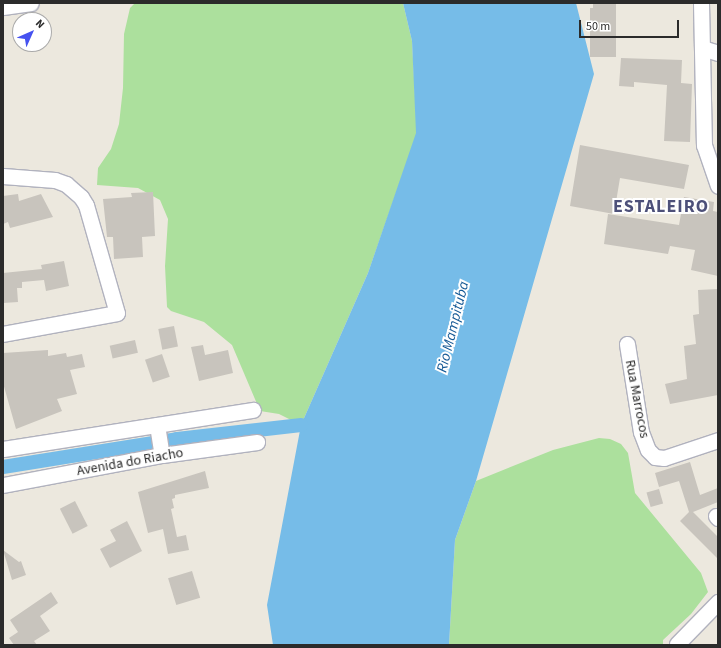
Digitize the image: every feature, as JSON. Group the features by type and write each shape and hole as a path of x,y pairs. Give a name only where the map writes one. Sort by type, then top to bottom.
{"street":[{"path":"3,7 31,3"},
{"path":"701,3 704,145 718,186"},
{"path":"702,48 718,52"},
{"path":"3,176 55,180 66,184 81,197 86,205 117,313 3,334"},
{"name":"Rua Marrocos","path":"627,344 641,432 648,450 655,457 664,458 718,440"},
{"path":"3,449 253,410"},
{"path":"157,425 162,455"},
{"name":"Avenida do Riacho","path":"3,485 162,455 257,442"},
{"path":"677,644 718,602"}],"green space":[{"path":"135,3 403,3 412,41 417,133 368,273 301,425 279,414 260,411 232,345 204,322 171,311 167,307 165,266 168,219 160,200 138,188 97,185 98,168 111,149 119,124 123,88 124,34 130,8"},
{"path":"599,438 610,439 621,444 628,453 635,493 701,573 708,592 691,614 663,640 663,645 449,645 455,540 476,481 553,450"}],"water":[{"name":"Rio Mampituba","path":"403,3 576,3 594,74 476,481 455,540 449,645 273,645 267,605 301,425 368,273 416,133 412,41"}],"building":[{"path":"593,3 616,3 616,57 590,57 590,8 593,8"},
{"path":"621,58 682,60 681,83 692,84 690,142 664,141 667,85 634,82 634,87 619,86"},
{"path":"580,145 689,165 684,189 620,178 614,214 570,206"},
{"path":"153,192 155,236 142,237 143,257 114,259 113,237 107,237 103,199 132,197 131,193"},
{"path":"18,194 19,201 41,194 53,217 10,228 8,222 3,224 3,196"},
{"path":"684,197 714,202 713,211 718,212 718,276 691,270 695,250 670,246 668,254 604,244 608,214 679,225"},
{"path":"64,261 69,286 46,291 44,280 22,282 22,288 17,288 18,302 3,303 3,273 42,269 41,265"},
{"path":"718,289 718,395 670,404 665,384 687,379 684,346 696,344 693,315 699,314 698,290"},
{"path":"174,326 178,347 162,350 158,329"},
{"path":"135,340 138,353 113,359 110,346"},
{"path":"203,345 205,355 228,350 233,373 199,381 191,347"},
{"path":"48,350 48,356 66,353 67,357 82,354 85,367 70,370 77,394 57,399 62,411 16,429 3,383 3,353"},
{"path":"162,354 170,377 153,383 145,360"},
{"path":"690,462 700,495 718,488 718,502 693,512 718,537 718,559 680,521 689,512 679,481 659,487 655,473"},
{"path":"205,471 209,488 175,495 175,498 172,499 174,508 171,509 177,537 186,535 189,550 168,554 163,529 148,533 138,492"},
{"path":"659,489 663,503 651,507 647,493"},
{"path":"75,501 88,526 73,534 60,509"},
{"path":"127,521 142,551 110,568 100,549 116,541 110,530"},
{"path":"3,550 19,562 21,561 26,575 12,580"},
{"path":"192,571 200,598 176,605 168,578"},
{"path":"51,592 58,603 40,616 50,631 34,641 37,645 14,645 9,638 18,632 10,620"}],"waterway":[{"path":"3,467 177,439 301,425"}],"district":[{"name":"ESTALEIRO","path":"661,207"}]}
